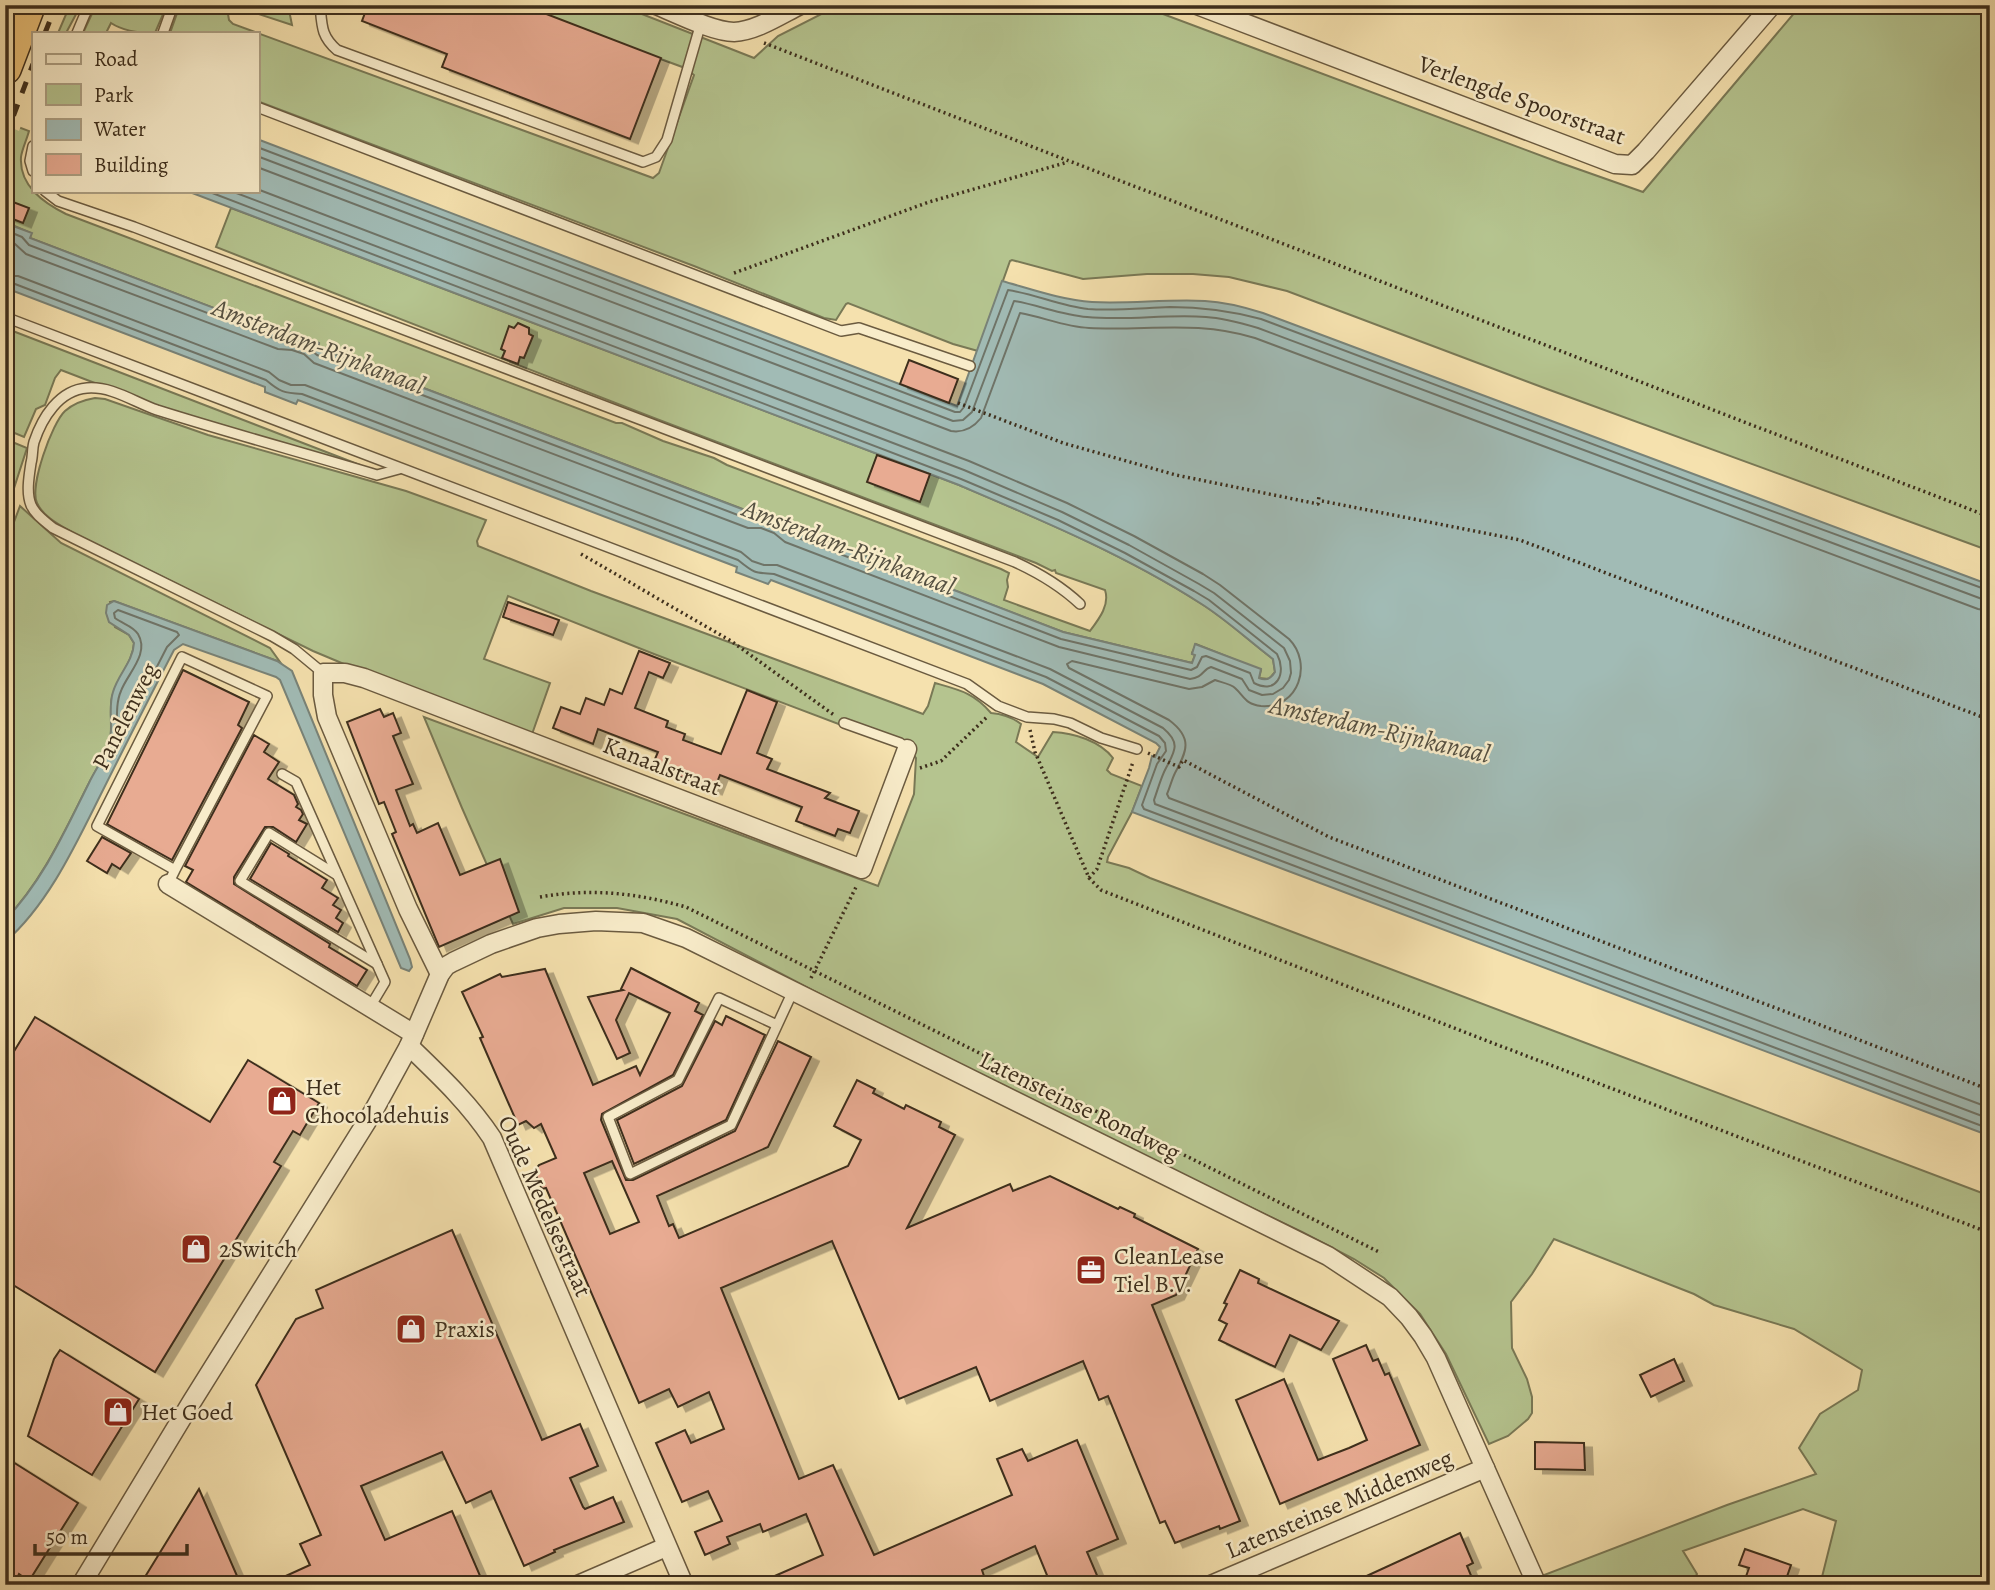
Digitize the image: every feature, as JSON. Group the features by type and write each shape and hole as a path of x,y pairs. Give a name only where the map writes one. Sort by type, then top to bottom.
{"highway":[{"path":"5,68 29,5"}],"street":[{"path":"656,5 722,31 736,32 753,28 800,5"},
{"name":"Verlengde Spoorstraat","path":"1197,5 1615,164 1632,165 1772,5"},
{"path":"81,1585 374,1110 411,1040 440,974 408,908 327,717 323,673"},
{"name":"Kanaalstraat","path":"323,673 345,673 364,678 862,869"},
{"path":"862,869 907,748"},
{"name":"Panelenweg","path":"171,877 370,1007 411,1040"},
{"name":"Latensteinse Rondweg","path":"440,974 453,962 491,944 537,928 596,921 643,923 686,939 798,993 1328,1256 1390,1297 1423,1336 1436,1358 1536,1585"},
{"name":"Oude Medelsestraat","path":"411,1040 492,1138 684,1585"},
{"name":"Latensteinse Middenweg","path":"1211,1585 1485,1468"},
{"path":"578,1585 666,1546"}],"lane":[{"path":"77,32 91,5"},
{"path":"163,32 173,5"},
{"path":"320,5 323,33 327,42 337,50 643,162 656,157 667,139 701,23"},
{"path":"259,108 841,331 859,328 970,366"},
{"path":"46,192 58,201 134,227 1015,562 1066,590 1080,604"},
{"path":"5,317 967,684 998,706 1027,717 1070,723 1101,738 1137,749"},
{"path":"323,673 272,635 53,528 31,506 28,492 33,445 42,423 53,407 67,394 84,388 103,388 155,409 377,475 399,468"},
{"name":"Panelenweg","path":"182,657 267,696 171,877 97,827 182,657"},
{"path":"844,723 907,748"},
{"path":"282,774 296,782 385,982 370,1007"},
{"path":"337,874 269,833 240,881 377,964"},
{"path":"777,1026 719,998 678,1080 607,1117 630,1174 731,1125 777,1026 798,993"}],"path":[{"path":"736,32 1990,517"},
{"path":"712,281 929,202 1070,161"},
{"path":"958,403 1063,443 1176,475 1318,504 1320,499 1520,540 1990,720"},
{"path":"577,552 731,641 844,723"},
{"path":"898,775 940,761 998,706"},
{"path":"1027,717 1035,752 1089,877 1101,890 1476,1037 1990,1233"},
{"path":"1089,877 1097,869 1137,749"},
{"path":"1154,755 1179,768 1183,760 1329,837 1990,1090"},
{"path":"798,993 815,971 856,889 862,869"},
{"path":"540,897 565,893 608,892 652,897 686,907 1381,1253"}],"green space":[{"path":"70,5 81,5 67,32 58,32"},
{"path":"96,5 167,5 155,32 132,31 111,23 106,32 83,32"},
{"path":"180,5 288,5 292,25 234,6 228,14 229,20 255,32 170,32"},
{"path":"514,5 619,5 754,58 778,36 839,5 1139,5 1643,192 1801,5 1990,5 1990,551 1287,291 1229,277 1147,274 1083,279 1012,260 978,351 848,303 836,320 824,318 259,102 259,34 653,178 659,173 694,75 685,68"},
{"path":"5,122 29,131 22,151 21,167 32,192 66,214 1001,569 1009,573 1004,600 1090,631 1103,612 1105,590 216,247 231,208 959,485 1052,525 1142,569 1210,609 1273,659 1275,672 1269,679 1259,678 1261,670 1196,644 1192,663 1063,632 789,527 790,522 757,510 756,514 318,348 319,344 286,333 285,335 30,238 31,233 5,222"},
{"path":"5,328 360,465 178,415 61,370 55,378 45,405 36,409 24,437 5,429"},
{"path":"95,398 105,399 208,435 406,491 486,520 477,541 478,546 591,591 923,714 935,683 959,690 979,701 991,713 1007,716 1021,724 1016,742 1038,757 1053,732 1086,739 1113,758 1107,770 1111,774 1142,786 1107,862 1129,868 1990,1196 1990,1585 1820,1585 1836,1521 1803,1509 1683,1551 1697,1574 1691,1585 1548,1585 1544,1575 1816,1474 1799,1448 1820,1414 1858,1390 1862,1370 1794,1329 1714,1305 1694,1294 1554,1239 1511,1302 1512,1348 1527,1379 1532,1397 1532,1413 1508,1436 1489,1444 1446,1354 1420,1314 1384,1278 1354,1259 881,1026 677,919 617,908 564,908 513,924 424,717 878,886 914,794 916,758 894,745 508,596 484,659 550,683 531,737 313,651 75,534 44,513 37,503 36,484 54,428 68,408"},
{"path":"5,439 27,448 5,516"},
{"path":"20,506 61,543 270,648 280,662 114,601 110,602 115,627 129,635 134,643 131,657 112,697 111,735 108,745 52,855 31,889 5,920 5,546"}],"water":[{"name":"Amsterdam-Rijnkanaal","path":"259,140 957,406 1002,281 1081,301 1191,301 1242,307 1990,585 1990,1136 1132,812 1152,756 1155,757 1160,747 1156,743 1043,684 771,580 768,584 736,572 737,567 298,400 296,404 265,392 265,387 11,290 9,294 5,293 5,223 32,233 30,238 285,335 289,332 319,343 318,348 755,514 757,510 791,522 790,527 1063,632 1192,663 1195,644 1261,669 1259,678 1268,679 1275,672 1273,659 1210,609 1112,554 959,485 190,192 259,192"},
{"path":"114,601 277,661 292,671 410,959 412,967 409,971 401,968 280,680 183,644 174,650 60,873 35,910 5,942 5,920 31,889 52,855 108,745 115,686 131,656 134,643 129,635 109,622 107,605"}],"pier":[{"path":"5,41 32,51 32,96 19,131 5,125"}],"building":[{"path":"368,5 523,5 661,58 630,139 442,67 447,54 362,21"},
{"path":"5,199 29,208 23,223 5,216"},
{"path":"518,323 529,328 529,334 533,336 524,358 520,357 518,364 502,358 505,351 501,349 509,326 514,328"},
{"path":"909,360 958,379 949,403 900,384"},
{"path":"877,455 930,474 920,502 867,482"},
{"path":"508,602 559,620 553,635 503,617"},
{"path":"639,651 670,663 663,678 649,672 635,708 668,721 666,727 685,734 683,740 721,754 747,690 777,702 757,753 772,759 767,769 830,793 825,798 859,811 850,833 838,829 835,836 796,821 802,807 720,775 714,790 652,766 658,752 598,729 593,744 553,728 561,707 580,714 586,698 604,705 610,689 622,694"},
{"path":"183,670 249,702 238,725 242,728 172,860 107,824"},
{"path":"380,709 384,717 393,713 401,733 393,736 413,784 396,790 410,826 413,824 417,833 438,823 460,875 500,859 519,912 439,947 392,834 396,832 384,802 379,804 347,722"},
{"path":"254,735 269,744 264,752 279,762 268,779 294,795 298,804 296,807 303,814 299,820 307,824 296,842 273,827 265,827 234,877 234,884 367,970 357,986 186,882 193,870 185,866"},
{"path":"102,837 131,853 120,869 112,864 107,873 87,861"},
{"path":"271,843 327,880 322,888 338,898 333,905 341,910 336,918 343,923 338,932 250,879"},
{"path":"631,968 699,1003 695,1011 703,1015 673,1075 602,1114 601,1120 626,1180 633,1180 735,1131 778,1041 811,1057 768,1147 657,1196 669,1226 673,1224 679,1238 848,1166 861,1140 834,1126 857,1080 875,1089 873,1093 904,1109 906,1105 941,1122 939,1127 955,1135 907,1228 1010,1184 1013,1191 1050,1176 1118,1209 1120,1207 1135,1214 1134,1217 1198,1249 1176,1295 1152,1305 1240,1521 1175,1543 1165,1521 1160,1523 1108,1396 1099,1400 1083,1361 990,1401 976,1367 899,1399 832,1241 721,1288 799,1479 833,1465 874,1555 1012,1495 997,1459 1022,1449 1028,1461 1077,1440 1118,1539 1087,1552 1099,1580 1088,1585 1051,1585 1035,1546 982,1570 987,1585 754,1585 823,1555 806,1514 763,1532 760,1524 727,1537 730,1544 705,1555 695,1532 722,1521 708,1491 682,1502 656,1443 685,1430 691,1443 724,1429 709,1392 678,1407 669,1389 639,1403 546,1188 542,1189 534,1171 539,1165 556,1158 541,1124 534,1128 526,1121 518,1125 462,992 500,974 502,977 545,969 593,1085 636,1066 640,1075 670,1013 629,993 616,1020 630,1053 617,1059 588,997 623,990 621,989","holes":["612,1161 639,1222 610,1234 584,1173"]},
{"path":"726,1016 765,1035 726,1120 634,1164 617,1120 682,1086 715,1021 722,1025"},
{"path":"35,1017 210,1122 248,1060 319,1103 300,1135 293,1131 274,1162 281,1166 155,1372 5,1280 5,1066"},
{"path":"452,1230 542,1440 580,1424 598,1466 570,1478 583,1507 585,1509 613,1497 624,1522 554,1550 555,1552 524,1566 491,1491 466,1503 442,1452 361,1486 385,1540 452,1511 484,1585 266,1585 310,1565 300,1544 321,1535 256,1385 296,1319 323,1308 316,1290"},
{"path":"1240,1270 1259,1279 1258,1283 1339,1321 1321,1350 1290,1335 1275,1367 1219,1340 1227,1324 1219,1320 1227,1304 1224,1303"},
{"path":"1366,1345 1373,1361 1378,1359 1385,1375 1389,1373 1420,1445 1280,1504 1236,1400 1284,1379 1318,1460 1349,1448 1367,1440 1333,1359"},
{"path":"60,1350 139,1399 92,1475 28,1436 54,1359"},
{"path":"1674,1359 1684,1381 1651,1397 1640,1375"},
{"path":"1535,1442 1584,1443 1585,1470 1535,1469"},
{"path":"5,1457 78,1503 29,1581 19,1574 14,1585 5,1585"},
{"path":"199,1489 241,1585 140,1585"},
{"path":"1460,1533 1473,1563 1467,1566 1475,1585 1347,1585"},
{"path":"1745,1549 1791,1565 1784,1585 1743,1585 1749,1568 1739,1565"}],"railway":[{"path":"45,32 56,5"},
{"path":"5,138 32,67"}],"place":[{"name":"Het Chocoladehuis","path":"282,1101"},
{"name":"2Switch","path":"196,1249"},
{"name":"CleanLease Tiel B.V.","path":"1091,1270"},
{"name":"Praxis","path":"411,1329"},
{"name":"Het Goed","path":"118,1412"}]}
